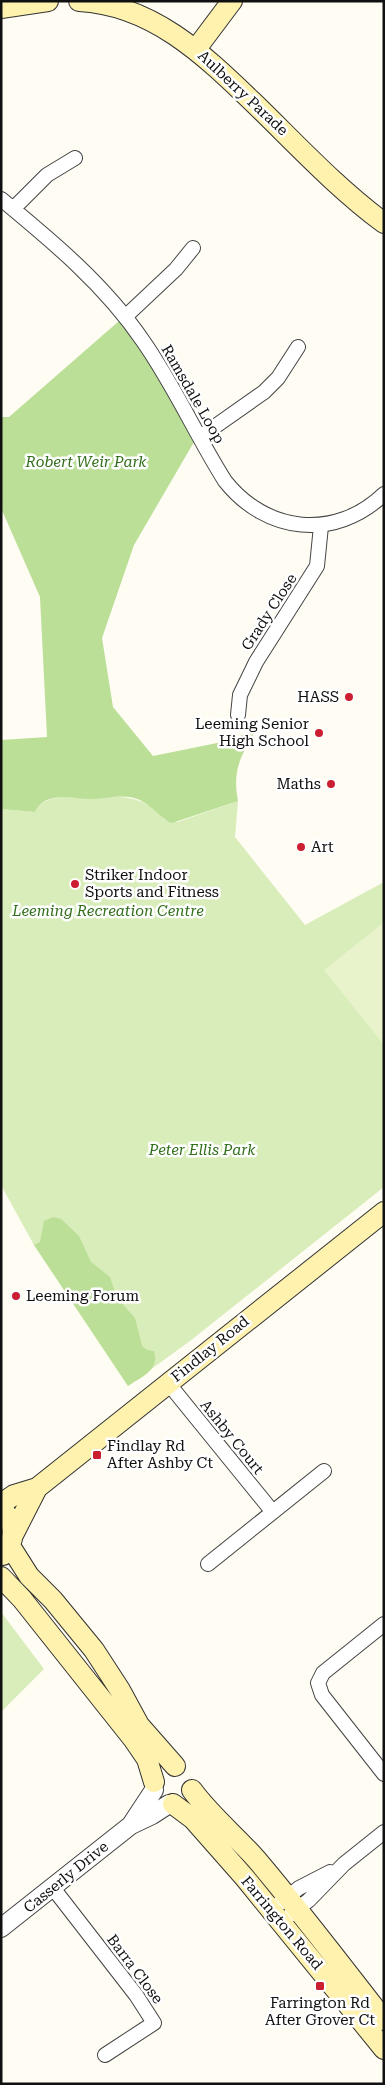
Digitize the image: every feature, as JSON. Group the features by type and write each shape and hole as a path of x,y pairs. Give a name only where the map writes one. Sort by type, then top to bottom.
{"main road":[{"path":"1,8 48,1"},
{"name":"Aulberry Parade","path":"79,1 126,11 148,19 191,45 354,199 384,223"},
{"path":"191,45 219,1"},
{"path":"191,45 232,1"},
{"name":"Findlay Road","path":"1,1504 14,1496 37,1488 384,1212"},
{"name":"Findlay Road","path":"8,1546 37,1488"},
{"path":"1,1509 10,1518 8,1546 29,1576 53,1600 94,1650 120,1690 139,1725 175,1766 189,1774 192,1790 185,1800 171,1804 160,1799 154,1786 147,1760 134,1740 22,1599 1,1577"},
{"path":"154,1786 159,1772 163,1768 175,1766"},
{"name":"Farrington Road","path":"192,1790 204,1806 243,1844 284,1910 384,2049"},
{"name":"Farrington Road","path":"171,1804 193,1819 284,1910 384,2020"}],"street":[{"path":"14,209 47,175 75,158"},
{"name":"Ramsdale Loop","path":"1,199 83,270 125,317 143,341 225,481 247,503 260,512 287,522 321,526 355,514 384,494"},
{"path":"125,317 176,269 193,248"},
{"path":"200,437 264,392 278,378 298,346"},
{"name":"Grady Close","path":"238,715 240,695 256,662 317,566 321,526"},
{"name":"Ashby Court","path":"168,1383 272,1511"},
{"path":"208,1564 324,1471"},
{"path":"384,1624 323,1673 318,1683 322,1695 384,1774"},
{"name":"Casserly Drive","path":"131,1825 154,1786"},
{"name":"Casserly Drive","path":"1,1928 131,1825 171,1804"},
{"path":"284,1910 299,1888 344,1864 384,1832"},
{"name":"Barra Close","path":"53,1888 136,1995 154,2022 105,2055"}],"green space":[{"name":"Robert Weir Park","path":"119,321 152,367 194,442 134,545 102,638 113,707 153,756 222,742 256,730 239,763 236,780 238,801 172,823 142,801 126,797 95,799 54,798 46,800 35,812 1,809 1,740 47,737 40,597 1,508 1,417 9,417"},
{"name":"Peter Ellis Park","path":"107,796 124,797 139,801 153,808 165,820 178,822 238,801 235,837 305,925 384,882 384,1187 190,1341 128,1386 34,1245 1,1185 1,809 35,812 41,804 58,798 98,798"},
{"path":"384,922 384,1045 324,970"},
{"path":"53,1217 61,1219 79,1236 91,1262 110,1277 117,1298 135,1318 142,1346 147,1350 154,1351 155,1358 152,1368 144,1376 128,1386 34,1245 40,1242 44,1221"},
{"path":"1,1612 44,1669 1,1712"}],"place":[{"name":"HASS","path":"349,697"},
{"name":"Leeming Senior High School","path":"319,733"},
{"name":"Maths","path":"331,784"},
{"name":"Art","path":"301,847"},
{"name":"Striker Indoor Sports and Fitness","path":"75,884"},
{"name":"Leeming Forum","path":"16,1296"},
{"name":"Findlay Rd After Ashby Ct","path":"97,1455"},
{"name":"Farrington Rd After Grover Ct","path":"320,1986"}],"park label":[{"name":"Leeming Recreation Centre","path":"108,911"}]}
